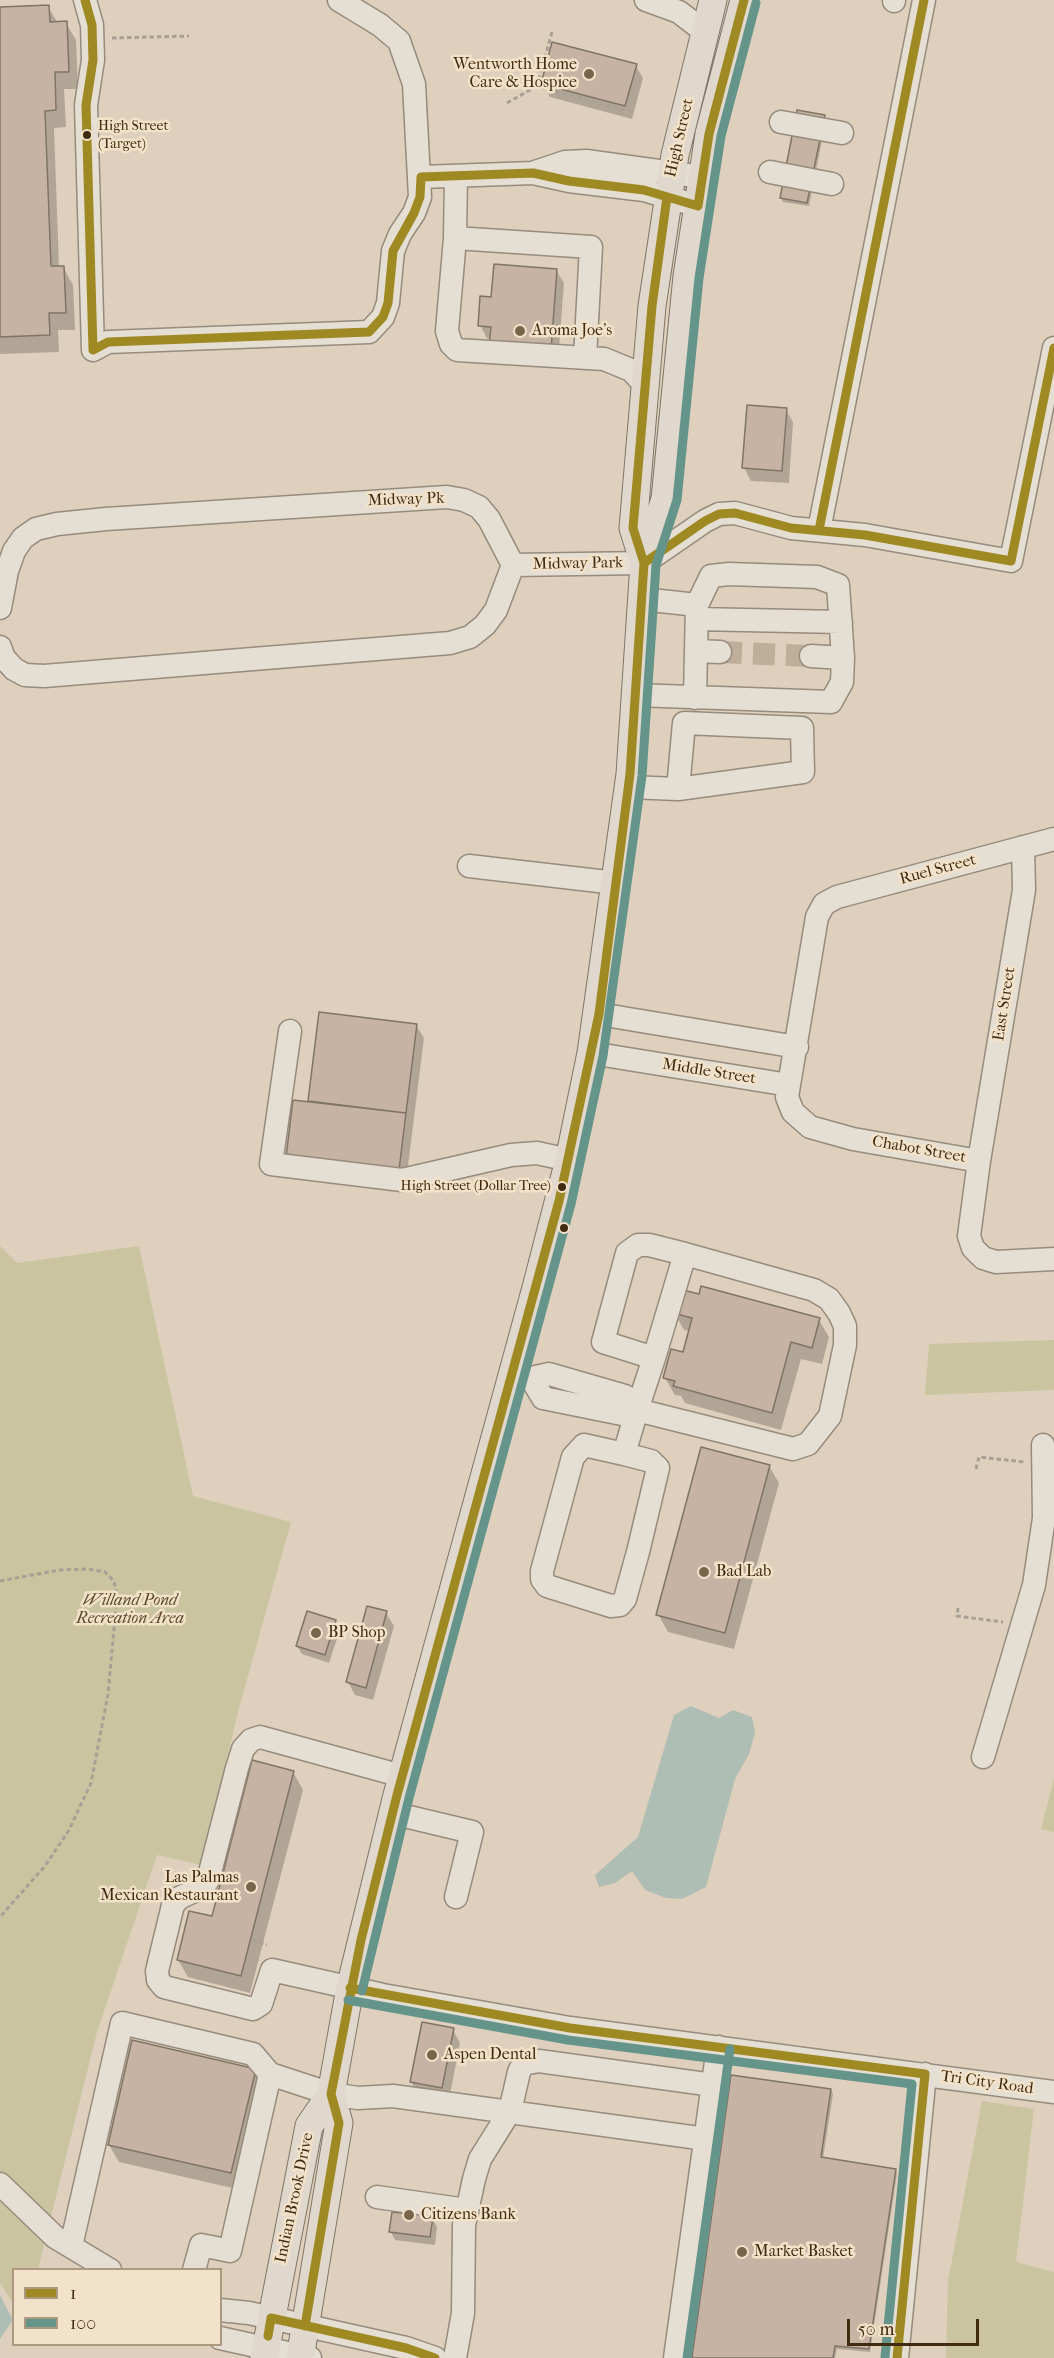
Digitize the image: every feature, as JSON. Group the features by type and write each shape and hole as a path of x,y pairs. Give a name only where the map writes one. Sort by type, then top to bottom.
{"main road":[{"name":"High Street","path":"644,563 633,528 652,306 670,184 714,0"},
{"name":"High Street","path":"331,2094 350,1988 392,1813 522,1376 599,1014 628,787 644,563 665,499 687,276 702,177 710,134 744,0"},
{"name":"Indian Brook Drive","path":"265,2353 309,2126 331,2094"},
{"name":"Indian Brook Drive","path":"303,2357 305,2326 339,2123 331,2094"}],"street":[{"path":"85,0 93,38 93,60 86,105 93,350 108,342 369,332 383,317 388,303 393,251 420,197 421,177 414,84 399,41 380,25 339,0"},
{"path":"646,0 679,12 705,32"},
{"path":"819,530 924,0"},
{"path":"781,122 842,133"},
{"path":"421,177 533,173 565,162 586,161 670,184 698,206"},
{"path":"770,172 832,184"},
{"path":"456,176 455,238 447,331 451,344 457,350 472,352 585,358 616,362 631,370 645,385"},
{"path":"670,184 702,177"},
{"path":"455,238 591,246 585,358"},
{"path":"644,563 719,514 735,513 782,526 865,535 1011,561 1054,348"},
{"name":"Midway Pk","path":"0,608 7,571 14,551 23,538 36,529 57,524 106,519 447,497 464,500 479,507 489,519 513,565"},
{"name":"Midway Park","path":"513,565 644,563"},
{"path":"0,647 4,658 14,669 25,675 44,676 450,644 470,637 485,626 496,610 513,565"},
{"path":"635,695 695,698 831,702 842,682 843,658 838,585 817,577 711,576 697,612 695,698"},
{"path":"642,599 697,612 841,622"},
{"path":"696,651 720,652"},
{"path":"811,656 843,658"},
{"path":"628,787 678,789 803,772 802,728 684,723 678,789"},
{"name":"Ruel Street","path":"797,1047 817,917 824,904 837,897 1054,839"},
{"name":"East Street","path":"979,1161 1024,890 1023,847"},
{"path":"469,866 616,883"},
{"path":"599,1014 797,1047 789,1085"},
{"path":"290,1031 272,1164 402,1180 511,1155 537,1153 569,1160"},
{"name":"Middle Street","path":"591,1053 789,1085"},
{"name":"Chabot Street","path":"789,1085 787,1097 793,1112 810,1127 854,1139 979,1161 969,1236 973,1248 983,1258 996,1262 1054,1259"},
{"path":"522,1376 549,1374 625,1396 637,1410 793,1449 808,1444 830,1416 845,1336 839,1313 829,1299 814,1290 686,1254 649,1245 638,1245 627,1253 603,1342 654,1358"},
{"path":"624,1454 686,1254"},
{"path":"584,1445 624,1454 651,1461 658,1468 625,1599 620,1605 611,1606 547,1586 542,1579 542,1571 573,1457 584,1445"},
{"path":"983,1757 1022,1625 1044,1588 1049,1517 1043,1455"},
{"name":"Tri City Road","path":"402,1776 260,1737 251,1740 243,1749 237,1768 208,1880 203,1887 178,1898 173,1905 157,1971 158,1980 164,1987 253,2009 261,2004 272,1970 350,1988 570,2028 1054,2092"},
{"path":"392,1813 472,1832 456,1896"},
{"path":"71,2246 122,2023 253,2054 270,2074 331,2094 358,2098 393,2096 706,2139"},
{"path":"675,2358 718,2047"},
{"path":"455,2358 462,2313 462,2244 467,2210 480,2159 510,2111 523,2064 530,2061 713,2085"},
{"path":"195,2268 201,2244 230,2251 270,2074"},
{"path":"897,2358 925,2074"},
{"path":"0,2184 55,2236 107,2268"},
{"path":"377,2197 467,2210"},
{"path":"222,2310 271,2318 406,2348 435,2358"},
{"path":"222,2339 265,2353 303,2357"}],"path":[{"path":"507,103 537,86 552,32"},
{"path":"93,38 189,36"},
{"path":"537,86 624,110"},
{"path":"976,1469 979,1457 1043,1455"},
{"path":"0,1581 60,1570 88,1569 105,1572 114,1581 117,1596 108,1694 89,1791 69,1830 45,1866 0,1917"},
{"path":"958,1608 957,1616 1022,1625"},
{"path":"252,1940 267,1945"}],"green space":[{"name":"Willand Pond Recreation Area","path":"0,1246 17,1263 139,1246 193,1496 291,1522 239,1708 201,1865 157,1855 97,2032 38,2268 12,2268 12,2301 0,2283"},
{"path":"1054,1340 1054,1390 925,1395 929,1344"},
{"path":"1054,1778 1054,1832 1041,1829"},
{"path":"982,2101 1034,2109 1016,2262 1054,2272 1054,2358 946,2358 948,2281"}],"shaded area":[{"path":"691,1706 719,1718 733,1710 752,1717 755,1733 749,1754 735,1779 706,1887 682,1899 666,1898 645,1890 632,1871 615,1883 599,1887 595,1875 638,1837 674,1715"},
{"path":"0,2295 12,2321 0,2339"}],"building":[{"path":"49,5 50,22 67,21 69,72 55,72 56,110 45,111 51,266 64,266 66,313 49,313 50,335 0,337 0,7"},
{"name":"Wentworth Home Care & Hospice","path":"552,42 637,64 625,106 541,84"},
{"path":"797,110 825,115 807,203 780,198"},
{"path":"494,264 557,269 551,350 489,346 491,327 478,326 480,296 491,297"},
{"path":"747,405 787,408 782,471 742,468"},
{"path":"319,1012 417,1024 406,1113 308,1101"},
{"path":"293,1100 406,1113 399,1170 286,1157"},
{"path":"701,1286 820,1318 812,1348 791,1342 772,1413 673,1386 675,1381 663,1378 671,1349 683,1352 692,1318 673,1313 679,1289 699,1294"},
{"path":"701,1447 770,1465 725,1633 656,1615"},
{"path":"367,1606 387,1611 366,1688 346,1682"},
{"name":"BP Shop","path":"307,1611 336,1620 325,1655 296,1646"},
{"path":"252,1760 294,1771 241,1976 177,1960 189,1911 212,1916"},
{"name":"Aspen Dental","path":"422,2022 454,2028 442,2088 410,2082"},
{"path":"132,2040 256,2069 231,2173 108,2145"},
{"path":"731,2075 831,2089 821,2157 896,2169 869,2349 835,2346 833,2358 692,2358"},
{"name":"Citizens Bank","path":"415,2192 430,2194 427,2216 433,2217 430,2237 389,2232 392,2212 413,2214"}],"tunnel":[{"path":"720,652 811,656"}],"transit line":[{"name":"1","path":"85,0 92,25 93,60 86,105 93,350"},
{"name":"1","path":"421,177 533,173 569,181 644,190 698,206 709,134 744,0"},
{"name":"1","path":"819,530 924,0"},
{"name":"100","path":"362,1991 409,1798 571,1204 603,1056 642,776 656,565 677,500 699,278 721,136 756,3"},
{"name":"1","path":"93,350 108,342 369,332 383,317 388,303 393,251 414,213 420,197 421,177"},
{"name":"1","path":"305,2326 339,2123 331,2094 361,1940 397,1795 559,1201 599,1014 630,774 644,563 633,528 652,306 667,197"},
{"name":"1","path":"1011,561 1054,348"},
{"name":"1","path":"644,563 705,521 719,514 735,513 791,528 865,535 1011,561"},
{"name":"1","path":"350,1988 570,2028 925,2074 897,2358"},
{"name":"100","path":"348,2000 568,2040 912,2084 885,2357"},
{"name":"100","path":"687,2358 730,2049"},
{"name":"1","path":"268,2336 271,2318 406,2348 435,2358"}],"place":[{"name":"Wentworth Home Care & Hospice","path":"589,74"},
{"name":"High Street (Target)","path":"87,135"},
{"name":"Aroma Joe's","path":"520,331"},
{"name":"High Street (Dollar Tree)","path":"562,1187"},
{"name":"Bad Lab","path":"704,1572"},
{"name":"BP Shop","path":"316,1633"},
{"name":"Las Palmas Mexican Restaurant","path":"251,1887"},
{"name":"Aspen Dental","path":"432,2055"},
{"name":"Citizens Bank","path":"409,2215"},
{"name":"Market Basket","path":"742,2252"}]}
